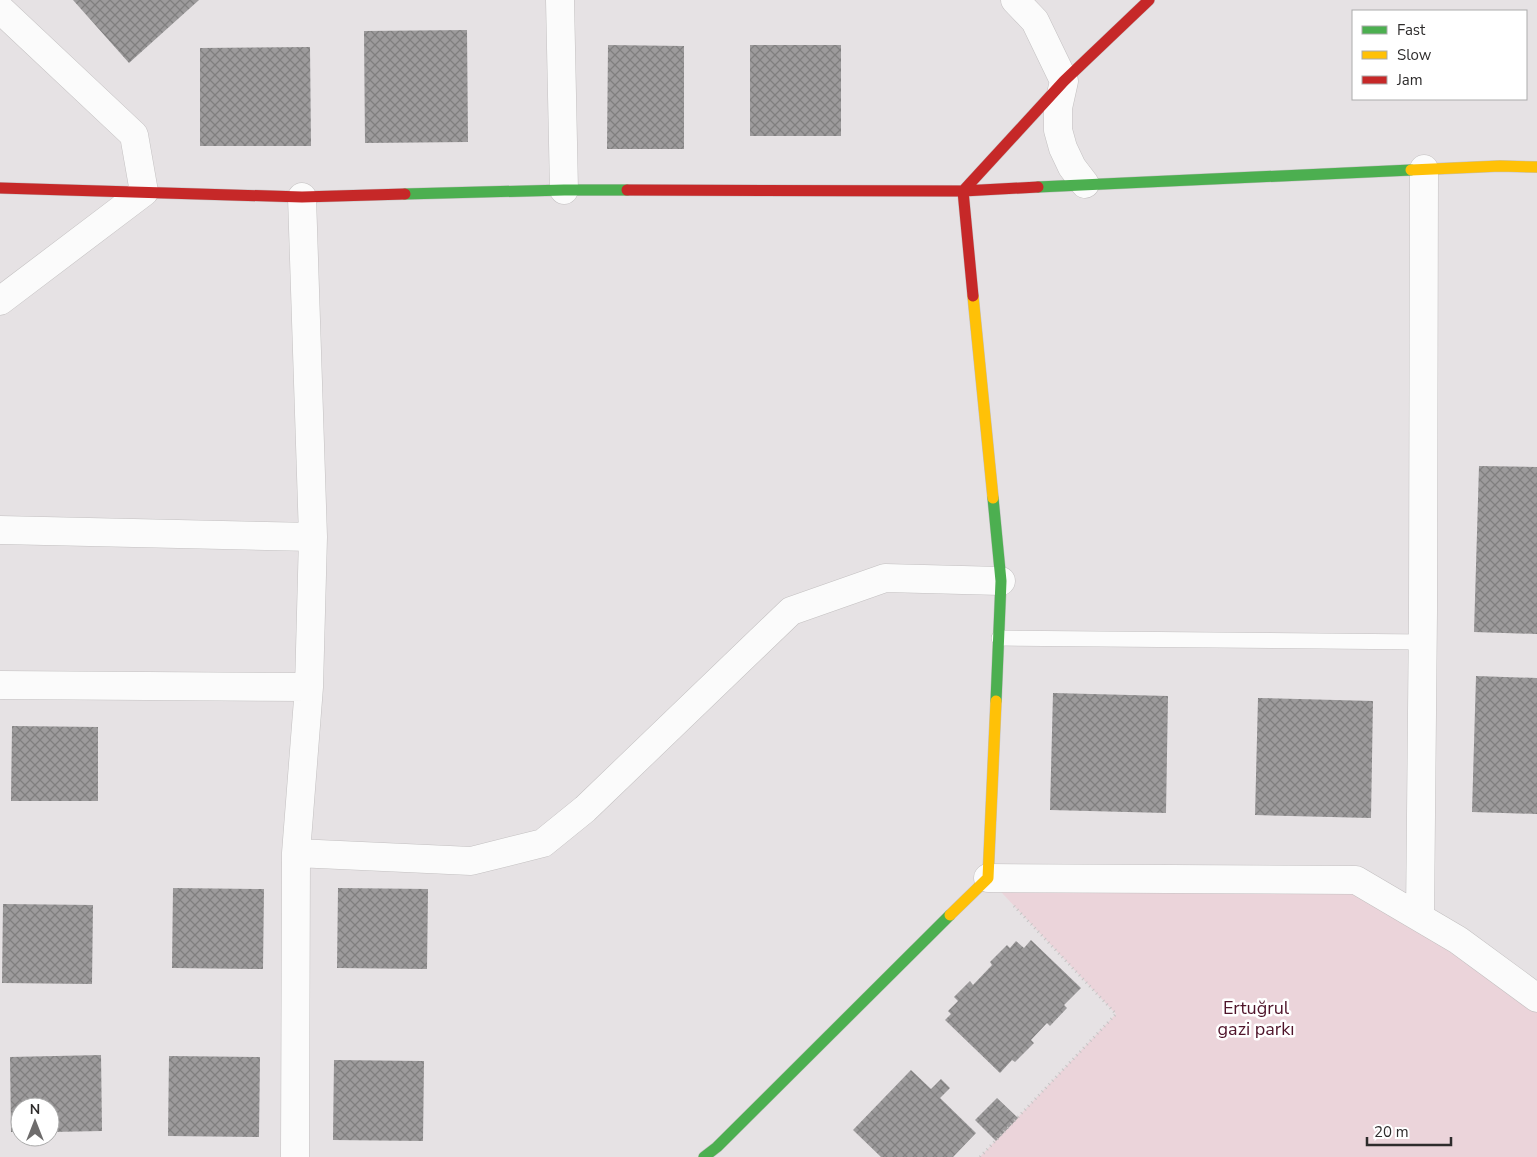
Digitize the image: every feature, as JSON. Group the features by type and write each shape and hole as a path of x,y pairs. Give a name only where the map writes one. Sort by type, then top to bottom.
{"street":[{"path":"560,0 564,190"},
{"path":"1015,0 1035,22 1064,81 1058,108 1058,130 1063,148 1072,167 1085,184"},
{"path":"704,1157 717,1147 988,878 1002,581 963,191 1064,81 1149,0"},
{"path":"0,8 134,135 144,192"},
{"path":"0,188 302,197 564,190 963,191 1500,166 1537,167"},
{"path":"1420,917 1423,642 1424,170"},
{"path":"0,301 144,192"},
{"path":"295,1157 296,853 309,687 313,537 302,197"},
{"path":"0,530 313,537"},
{"path":"296,853 471,861 543,843 585,809 791,611 885,578 1002,581"},
{"path":"0,685 309,687"},
{"path":"988,878 1356,880 1458,940 1537,998"}],"lane":[{"path":"999,638 1423,642"}],"path":[{"path":"980,1157 1116,1014 988,878"}],"green space":[{"name":"Ertuğrul gazi parkı","path":"988,878 1356,880 1537,998 1537,1157 980,1157 1116,1014"}],"building":[{"path":"73,0 199,0 129,63"},
{"path":"467,30 468,142 365,143 364,31"},
{"path":"608,45 684,46 684,149 607,149"},
{"path":"750,45 841,45 841,136 750,136"},
{"path":"310,47 311,146 200,146 200,48"},
{"path":"1479,466 1537,467 1537,634 1474,632"},
{"path":"1476,676 1537,678 1537,814 1472,812"},
{"path":"1053,693 1168,696 1166,813 1050,810"},
{"path":"1258,698 1373,701 1371,818 1255,815"},
{"path":"12,726 98,727 98,801 11,801"},
{"path":"173,888 264,889 263,969 172,968"},
{"path":"338,888 428,889 427,969 337,968"},
{"path":"3,904 93,905 92,984 2,983"},
{"path":"1031,940 1081,988 1064,1005 1067,1008 1050,1026 1047,1023 1031,1040 1034,1043 1015,1062 1012,1060 1000,1073 945,1020 951,1014 948,1011 958,1001 954,997 970,981 973,985 992,965 990,962 1007,945 1010,948 1016,941 1024,948"},
{"path":"101,1055 102,1131 60,1132 60,1097 11,1097 10,1057"},
{"path":"169,1056 260,1057 259,1137 168,1136"},
{"path":"334,1060 424,1061 423,1141 333,1140"},
{"path":"911,1070 931,1089 941,1079 950,1088 940,1098 976,1133 953,1157 881,1157 853,1130"},
{"path":"997,1098 1018,1118 996,1141 975,1120"}],"traffic: fast":[{"path":"1038,187 1411,170"},
{"path":"405,194 627,190"},
{"path":"993,498 1001,581 996,701"},
{"path":"704,1157 717,1147 950,915"}],"traffic: slow":[{"path":"1411,170 1500,166 1537,167"},
{"path":"973,296 993,498"},
{"path":"950,915 988,878 996,701"}],"traffic: jam":[{"path":"973,296 963,191 1064,81 1149,0"},
{"path":"627,190 963,191 1038,187"},
{"path":"0,188 302,197 405,194"}]}
